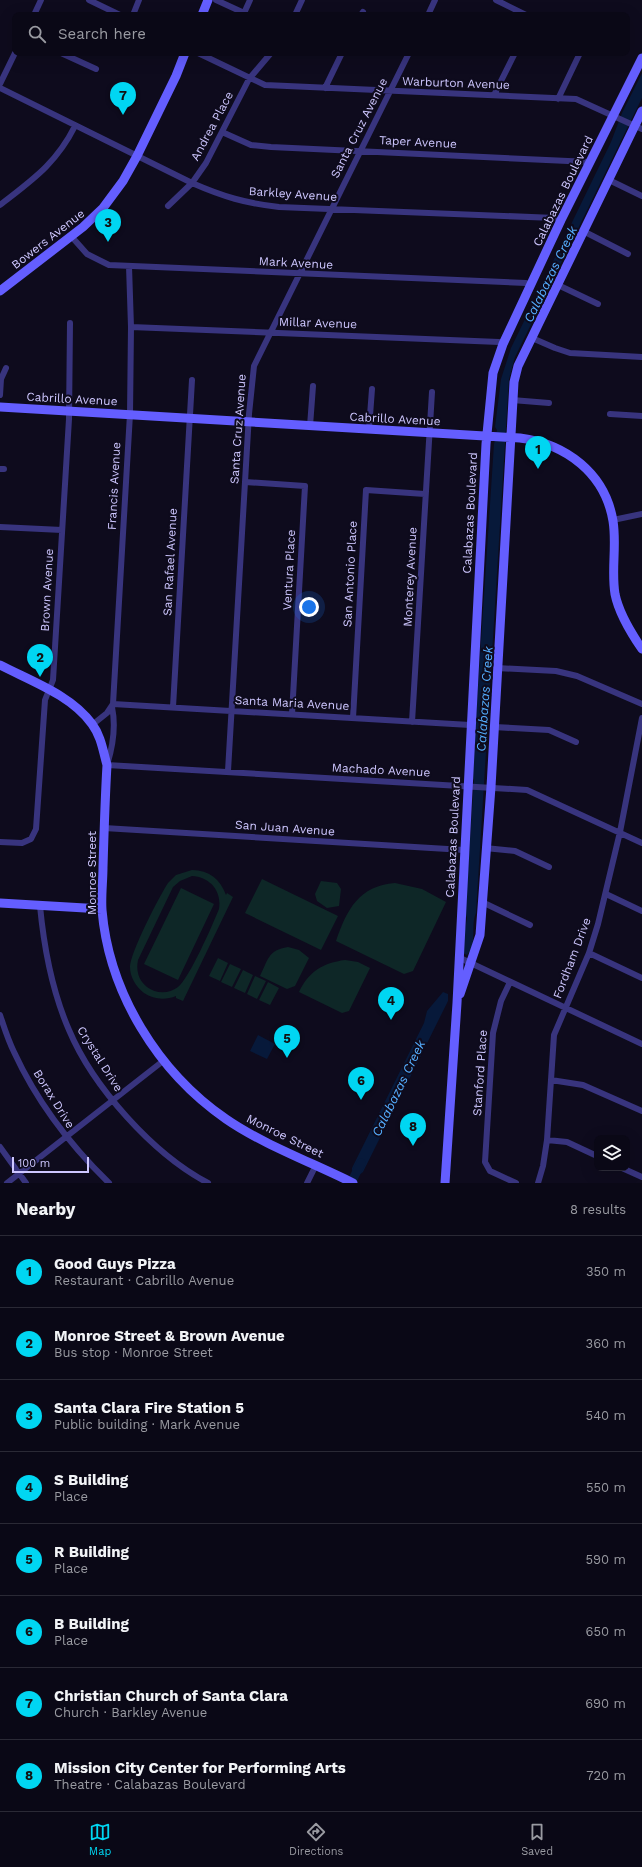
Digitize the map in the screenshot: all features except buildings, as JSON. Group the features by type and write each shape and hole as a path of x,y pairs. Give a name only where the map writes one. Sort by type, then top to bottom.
{"street":[{"path":"35,12 41,0"},
{"path":"89,0 114,12"},
{"path":"134,12 139,0"},
{"path":"203,12 208,0"},
{"path":"216,0 242,12 245,11 250,0"},
{"path":"296,12 302,0"},
{"path":"429,12 435,0"},
{"path":"496,0 520,12"},
{"path":"0,84 14,56"},
{"path":"68,56 96,69"},
{"name":"Bowers Avenue","path":"0,291 93,219 103,208 123,181 137,156 173,82 184,56"},
{"name":"Warburton Avenue","path":"204,56 249,79 265,85 390,92 576,99 635,126"},
{"name":"Andrea Place","path":"168,206 192,183 206,163 249,79 268,56"},
{"path":"325,88 341,56"},
{"name":"Santa Cruz Avenue","path":"228,771 245,482 254,366 408,56"},
{"path":"494,96 514,56"},
{"path":"558,99 579,56"},
{"name":"Calabazas Boulevard","path":"445,1183 457,1003 464,850 470,786 470,725 486,436 493,372 503,344 561,220 590,162 617,117 642,58"},
{"name":"Barkley Avenue","path":"0,88 192,183 224,197 248,203 331,209 555,218 561,220"},
{"name":"Calabazas Boulevard","path":"457,1003 480,935 487,787 494,727 497,668 504,437 518,366 642,111"},
{"path":"0,205 40,174 59,153 75,126"},
{"name":"Taper Avenue","path":"222,132 251,144 272,147 590,162"},
{"path":"609,180 642,196"},
{"path":"584,231 628,254"},
{"name":"Mark Avenue","path":"71,236 87,254 98,261 109,265 518,283 531,285"},
{"name":"Francis Avenue","path":"107,764 112,749 114,716 112,705 130,414 131,327 129,266"},
{"path":"558,285 598,304"},
{"name":"Brown Avenue","path":"0,842 22,843 31,839 36,829 45,700 53,680 69,411 70,323"},
{"name":"Millar Avenue","path":"131,327 499,342 503,344"},
{"path":"532,338 554,348 570,353 642,358"},
{"path":"0,395 1,379 6,368"},
{"name":"San Rafael Avenue","path":"173,707 192,380"},
{"path":"310,426 313,386"},
{"path":"369,429 372,389"},
{"name":"Monterey Avenue","path":"412,722 432,392"},
{"path":"512,400 549,402"},
{"name":"Cabrillo Avenue","path":"0,407 504,437 532,440 553,445 578,461 590,471 607,501 613,520 616,596 626,622 642,649"},
{"path":"610,414 642,416"},
{"name":"Ventura Place","path":"245,482 305,486 292,714"},
{"name":"San Antonio Place","path":"353,718 366,490 426,494"},
{"path":"613,520 642,514"},
{"path":"0,527 62,530"},
{"name":"Monroe Street","path":"0,666 72,703 92,725 101,741 107,764 102,909 106,934 122,990 137,1020 163,1061 189,1089 227,1120 253,1135 351,1182"},
{"path":"497,668 556,671 578,676 642,704"},
{"path":"92,725 112,705"},
{"name":"Santa Maria Avenue","path":"112,705 173,707 470,725"},
{"name":"Fordham Drive","path":"538,1183 543,1166 547,1140 554,1035 589,953 606,894 620,832 642,718"},
{"path":"494,727 549,730 576,742"},
{"name":"Machado Avenue","path":"107,764 527,790 642,843"},
{"name":"San Juan Avenue","path":"104,828 464,850"},
{"path":"485,848 515,851 548,867"},
{"path":"606,894 642,911"},
{"path":"482,902 530,925"},
{"path":"0,903 102,909"},
{"name":"Crystal Drive","path":"40,906 47,959 58,1000 69,1031 87,1063 113,1100 140,1131 173,1160 208,1183"},
{"path":"589,953 642,978"},
{"path":"458,957 642,1044"},
{"name":"Stanford Place","path":"510,982 501,1001 493,1033 485,1162 486,1167 516,1183"},
{"name":"Borax Drive","path":"0,1015 13,1052 36,1093 66,1138 109,1183"},
{"path":"7,1183 163,1061"},
{"path":"551,1080 583,1085 642,1111"},
{"path":"547,1140 567,1142 594,1155"},
{"path":"0,1147 18,1174 26,1183"},
{"path":"307,1183 316,1165"},
{"path":"629,1171 642,1177"}],"green space":[{"path":"192,870 204,872 213,876 221,884 226,895 227,893 233,897 183,1001 176,998 176,996 160,999 144,993 134,982 130,967 131,960 140,938 158,900 168,883 176,875","holes":["192,876 209,882 217,891 219,896 219,909 200,951 183,982 171,991 154,991 147,987 140,978 137,967 138,960 173,887 180,881"]},
{"path":"262,879 338,916 321,950 245,913"},
{"path":"321,881 337,883 341,889 339,906 327,908 317,901 315,894"},
{"path":"395,883 422,889 446,902 413,971 404,974 336,941 350,909 363,894 383,885"},
{"path":"181,888 214,904 178,980 144,964"},
{"path":"288,947 299,950 309,958 295,986 287,989 260,976 272,953 281,948"},
{"path":"218,958 228,963 220,981 209,976"},
{"path":"345,960 358,962 370,968 349,1011 342,1013 299,992 312,973 330,963"},
{"path":"230,964 241,969 232,987 221,982"},
{"path":"243,970 253,975 245,993 234,988"},
{"path":"255,976 266,981 257,999 247,994"},
{"path":"268,982 279,988 270,1005 259,1000"}],"water":[{"path":"642,73 642,98 515,357 509,379 476,913 474,918 472,946 467,955 461,952 467,918 465,913 474,780 472,778 494,444 497,430 495,427 501,379 511,348 611,142 622,113"},
{"path":"443,992 448,994 448,1001 363,1172 359,1175 352,1172 352,1168 424,1023 427,1011"},
{"path":"258,1035 275,1044 267,1059 250,1051"}],"waterway":[{"name":"Calabazas Creek","path":"351,1183 361,1163"}],"place":[{"name":"Christian Church of Santa Clara","path":"123,115"},
{"name":"Santa Clara Fire Station 5","path":"108,242"},
{"name":"Good Guys Pizza","path":"538,469"},
{"name":"Monroe Street & Brown Avenue","path":"40,677"},
{"name":"S Building","path":"391,1020"},
{"name":"R Building","path":"287,1058"},
{"name":"B Building","path":"361,1100"},
{"name":"Mission City Center for Performing Arts","path":"413,1146"}]}
